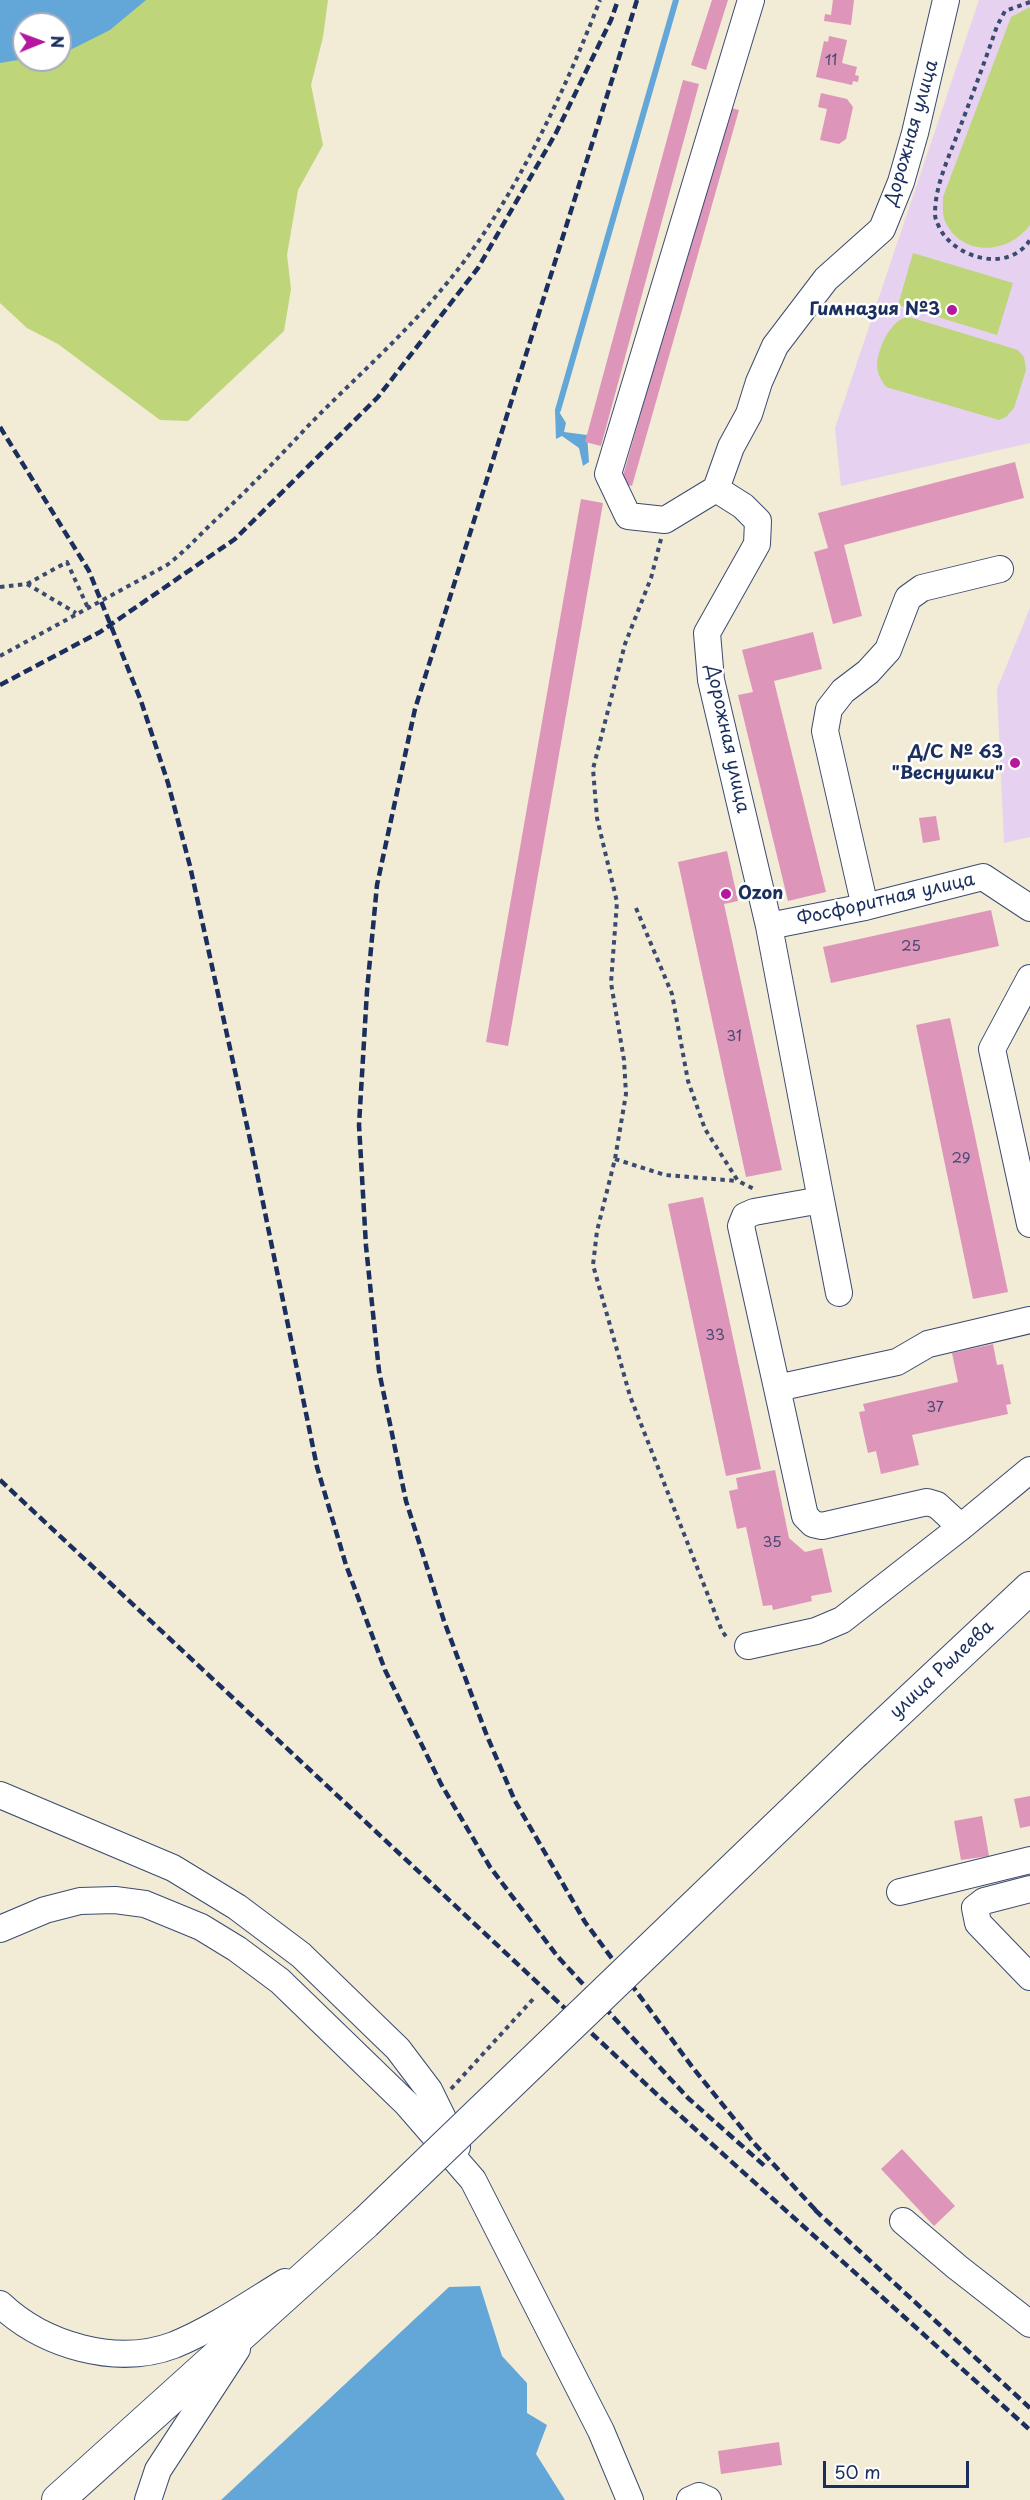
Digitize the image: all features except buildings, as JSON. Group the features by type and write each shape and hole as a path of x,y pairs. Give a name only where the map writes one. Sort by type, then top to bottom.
{"main road":[{"name":"улица Рылеева","path":"58,2500 365,2223 1030,1587"}],"street":[{"path":"716,489 665,520 628,516 608,474 751,0"},
{"name":"Дорожная улица","path":"769,926 711,680 707,633 757,544 758,521 743,506 716,489 731,447 749,414 759,382 775,346 826,279 882,229 901,182 915,134 946,0"},
{"path":"866,906 825,731 829,708 843,691 868,672 888,650 908,598 922,588 1000,569"},
{"name":"Фосфоритная улица","path":"769,926 866,906 983,877 1030,908"},
{"path":"769,926 839,1293"},
{"path":"1030,978 992,1049 1030,1224"},
{"path":"820,1200 754,1212 745,1216 741,1226 805,1516 813,1524 822,1526 927,1502 937,1505 961,1527"},
{"path":"777,1388 897,1362 928,1344 1030,1320"},
{"path":"747,1646 830,1627 961,1527 1030,1470"},
{"path":"0,1795 173,1868 237,1907 301,1954 398,2049 429,2090 601,2431 630,2500"},
{"path":"900,1892 1030,1860"},
{"path":"1030,1889 984,1901 975,1908 978,1923 1030,1977"},
{"path":"0,1929 45,1910 80,1901 115,1900 145,1904 201,1927 237,1949 280,1981 407,2104 473,2180"},
{"path":"903,2221 957,2268 1030,2324"},
{"path":"0,2304 12,2315 46,2336 72,2345 105,2352 134,2353 172,2345 222,2321 329,2256"},
{"path":"148,2500 158,2470 253,2325"},
{"path":"690,2500 699,2496 708,2500"}],"path":[{"path":"0,656 167,565 182,554 246,492 443,289 470,254 514,183 570,77 600,0"},
{"path":"1030,2 1005,11 998,26 939,184 934,216 945,238 960,250 977,258 1013,255 1028,246 1030,240"},
{"path":"665,520 651,578 626,645 593,769 597,818 617,902 611,983 624,1060 626,1094 615,1159 597,1231 593,1266 630,1395 722,1631 732,1644 747,1646"},
{"path":"0,587 27,584 67,562 88,608"},
{"path":"27,584 77,614"},
{"path":"636,908 672,994 688,1081 705,1129 738,1181"},
{"path":"615,1159 665,1175 738,1181 786,1207"},
{"path":"436,2105 534,1998"}],"shaded area":[{"name":"Гимназия №3","path":"979,0 1030,0 1030,443 841,486 835,428"},
{"name":"Д/С № 63 \"Веснушки\"","path":"1030,608 1030,837 1004,843 997,689"}],"green space":[{"path":"0,0 328,0 323,37 311,85 323,145 298,190 287,255 291,289 284,331 188,421 160,420 58,344 27,328 0,303"},
{"path":"1030,7 1030,225 1010,242 985,248 973,246 952,233 945,221 943,197 1011,17"},
{"path":"913,253 1013,283 997,335 898,305"},
{"path":"909,317 1018,350 1024,357 1026,370 1014,408 1006,417 999,420 886,387 877,368 880,350 891,328 902,319"}],"water":[{"path":"0,0 146,0 110,30 72,49 72,12 12,12 12,61 0,63"},
{"path":"555,410 558,410 566,423 564,432 587,435 589,462 583,466 579,448 562,436 556,439"},
{"path":"480,2286 502,2356 527,2383 527,2413 547,2425 536,2454 565,2500 221,2500 449,2287"}],"waterway":[{"path":"558,410 676,0"}],"railway":[{"path":"0,685 100,632 235,539 378,397 478,268 556,133 611,20 618,0"},
{"path":"637,0 415,709 377,885 367,991 359,1125 366,1246 379,1371 406,1501 444,1621 487,1736 515,1801 585,1922 693,2068 753,2142 821,2216"},
{"path":"0,427 89,571 141,701 168,783 190,866 251,1144 317,1467 346,1565 385,1670 441,1784 490,1867 558,1957 688,2098 767,2168"},
{"path":"0,1480 664,2101 1030,2430"},
{"path":"815,2210 1030,2408"}],"place":[{"name":"Гимназия №3","path":"952,310"},
{"name":"Д/С № 63 \"Веснушки\"","path":"1015,763"},
{"name":"Ozon","path":"726,894"}]}
